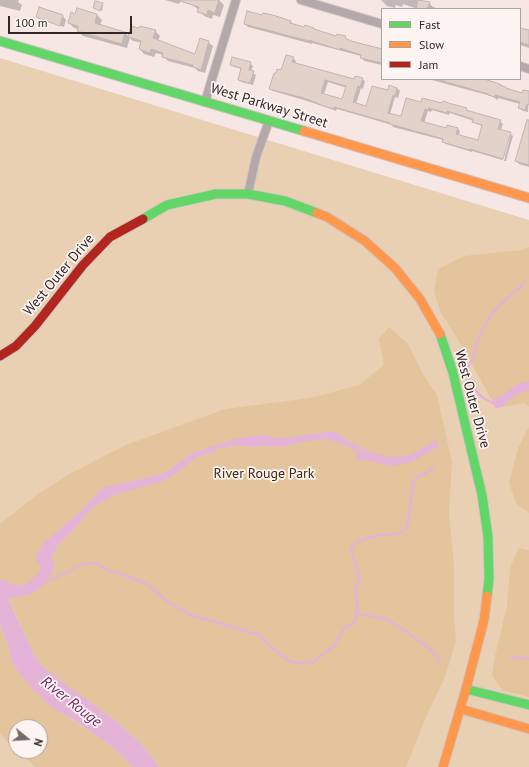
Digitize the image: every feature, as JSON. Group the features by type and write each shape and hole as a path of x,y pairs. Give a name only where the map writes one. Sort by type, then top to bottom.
{"main road":[{"name":"West Parkway Street","path":"0,41 529,198"},
{"name":"West Outer Drive","path":"0,356 16,346 35,326 83,264 110,237 167,205 216,194 248,194 285,201 327,217 365,241 395,268 420,299 440,335 453,373 482,494 488,537 489,579 484,620 461,709 443,767"},
{"path":"466,689 529,705"},
{"path":"461,709 529,729"}],"street":[{"path":"204,102 236,0"},
{"path":"301,0 381,24"},
{"path":"248,194 256,157 269,121"}],"green space":[{"name":"River Rouge Park","path":"0,58 529,220 529,767 0,767"},
{"path":"529,247 529,407 524,403 496,408 463,348 440,311 434,291 438,269 464,256 521,250"},
{"path":"389,327 408,344 424,376 437,395 452,462 449,514 454,566 454,615 456,641 445,677 426,717 406,767 159,767 141,744 115,720 40,664 0,580 0,524 38,494 73,472 126,445 225,409 310,398 359,385 384,365 379,339"},
{"path":"529,427 529,513 516,503 509,483 518,448"},
{"path":"519,548 529,550 529,697 502,690 492,675 507,606 510,568"},
{"path":"0,625 6,639 12,662 35,692 55,710 70,718 115,749 133,767 35,767 26,759 48,759 48,719 8,719 8,742 0,734"}],"water":[{"path":"529,381 529,391 518,393 502,407 496,408 493,404 493,398 507,392 515,385"},
{"name":"River Rouge","path":"334,432 343,436 357,450 377,457 411,455 436,440 439,446 411,462 393,466 365,459 357,461 357,453 349,447 327,439 299,442 284,447 220,446 214,452 197,457 164,481 116,494 94,506 58,545 51,558 54,565 53,571 45,583 38,590 30,594 8,599 40,664 115,720 141,744 159,767 133,767 115,749 71,718 55,710 35,692 19,673 12,662 6,639 0,625 0,579 16,585 24,585 34,578 42,567 38,564 36,559 43,544 85,507 97,493 105,487 155,476 166,472 193,453 238,438 262,435 285,438"}],"building":[{"path":"180,0 219,0 215,13 208,10 207,15 197,12 199,7"},
{"path":"418,0 430,2 427,8 416,8"},
{"path":"95,1 103,3 100,11 93,8"},
{"path":"39,7 63,15 60,26 36,17"},
{"path":"77,8 97,14 95,23 125,32 122,44 77,31 78,26 68,23 71,12 75,14"},
{"path":"247,11 262,15 263,13 273,15 291,21 290,23 304,27 305,25 336,36 337,34 346,36 345,38 351,41 381,49 381,63 360,58 361,55 340,48 340,50 309,40 244,24"},
{"path":"131,26 139,28 140,26 156,30 153,38 195,54 200,38 209,41 201,70 193,67 193,65 162,57 163,53 151,49 150,53 139,49 141,41 128,37"},
{"path":"521,28 529,30 529,45 521,42"},
{"path":"286,55 294,57 292,62 354,79 355,76 363,78 360,87 358,86 353,102 366,106 372,86 388,90 389,85 397,88 395,96 393,95 388,113 401,116 406,98 421,102 422,98 442,103 443,101 467,108 466,110 501,120 498,129 511,132 503,159 442,142 443,139 390,123 334,107 334,109 304,98 269,89 274,73 276,73 277,69 281,70","holes":["325,80 346,86 342,99 321,93","429,108 447,113 447,111 473,119 472,122 482,125 478,140 456,134 458,128 447,125 446,128 421,121 425,109 429,110"]},
{"path":"232,57 251,62 249,70 254,71 250,83 238,80 241,68 230,65"},
{"path":"487,80 522,93 523,90 529,91 529,105 527,104 525,110 518,108 520,102 495,95 495,97 443,81"},
{"path":"527,120 529,120 529,165 515,161"}],"waterway":[{"path":"496,405 482,397 477,392 467,376 467,369 473,358 478,338 488,320 495,310 525,282"},
{"path":"351,444 368,452 387,458"},
{"path":"214,448 233,445"},
{"path":"44,580 49,581 83,564 96,563 108,571 119,573 147,584 168,602 191,615 260,635 267,644 289,661 297,663 313,662 335,645 344,628 353,624 356,619 357,604 355,589 360,577 351,550 352,547 357,542 367,538 397,534 404,531 408,523 413,482 419,476 434,469"},
{"path":"357,614 382,618 390,621 424,644 435,654 440,662"},
{"path":"511,657 529,659"}],"traffic: fast":[{"path":"0,41 304,131"},
{"path":"143,219 167,205 216,194 248,194 285,201 317,213"},
{"path":"440,334 453,373 482,495 488,537 489,579 487,596"},
{"path":"466,689 529,705"}],"traffic: slow":[{"path":"304,131 529,198"},
{"path":"317,213 327,217 365,241 395,268 420,299 440,334"},
{"path":"443,767 484,620 487,596"},
{"path":"461,709 529,729"}],"traffic: jam":[{"path":"0,356 16,346 35,326 83,265 110,237 143,219"}]}
